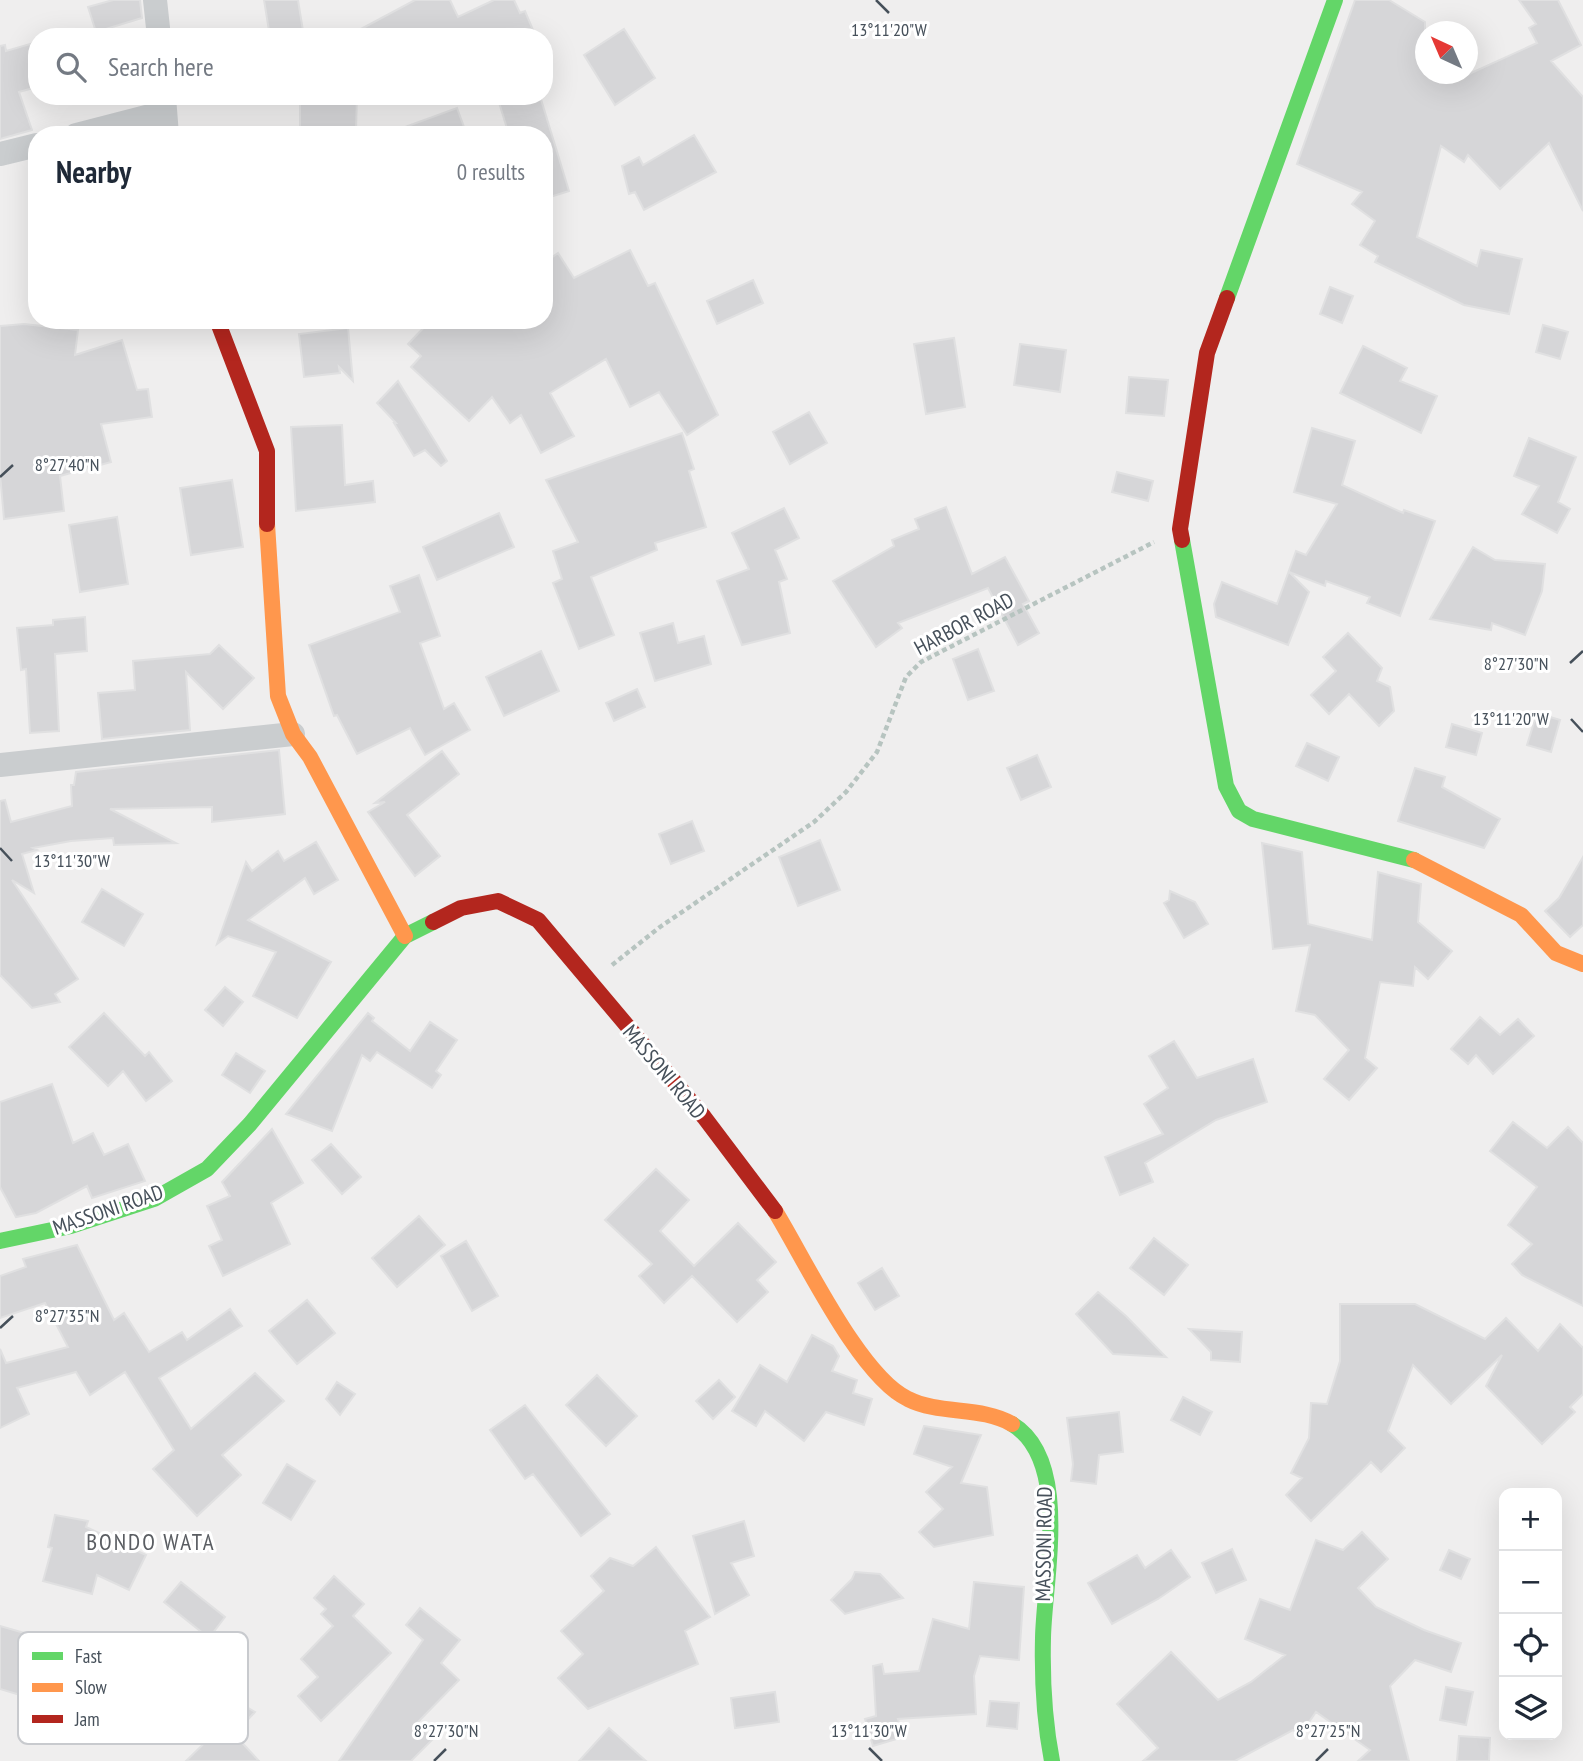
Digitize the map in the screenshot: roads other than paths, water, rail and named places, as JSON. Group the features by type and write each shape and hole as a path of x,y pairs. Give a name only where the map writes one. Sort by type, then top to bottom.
{"street":[{"path":"155,0 158,28"},
{"path":"1335,0 1207,353 1180,529 1226,786 1239,811 1253,819 1422,862 1521,915 1556,953 1583,964"},
{"path":"114,126 165,114"},
{"path":"0,155 28,147"},
{"path":"220,329 267,451 267,528 278,695 293,734 323,779 405,936"},
{"path":"0,765 293,734"},
{"name":"MASSONI ROAD","path":"0,1241 71,1226 154,1199 207,1169 250,1124 405,936 461,908 498,901 538,920 758,1186 855,1341 888,1386 906,1402 1011,1422 1025,1433 1036,1447 1045,1472 1049,1501 1043,1667 1047,1741 1052,1761"}],"district":[{"name":"BONDO WATA","path":"151,1542"}]}
